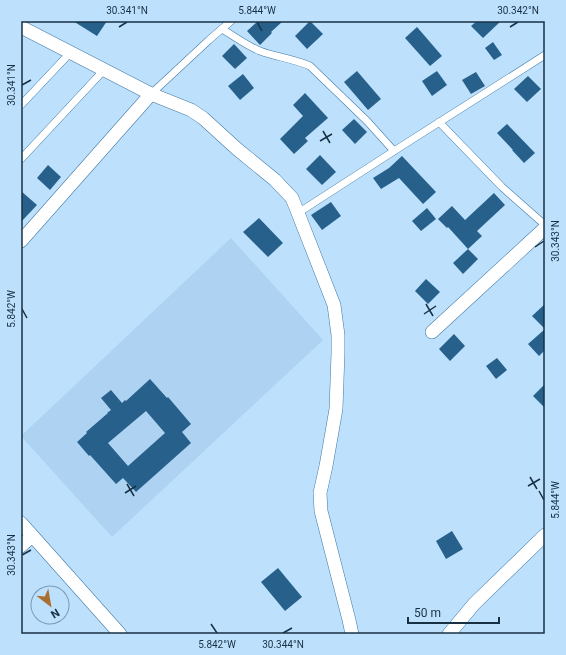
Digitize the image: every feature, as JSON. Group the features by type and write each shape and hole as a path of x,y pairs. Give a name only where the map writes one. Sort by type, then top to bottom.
{"street":[{"path":"21,27 151,94 191,110 203,118 237,149 275,180 292,198 334,305 336,318 338,335 336,409 320,492 321,511 352,634"},
{"path":"23,235 151,94"},
{"path":"432,332 545,227"},
{"path":"21,523 120,634"},
{"path":"449,634 474,604 545,535"},
{"path":"21,546 32,536"}],"lane":[{"path":"151,94 209,40 232,21"},
{"path":"222,29 258,50 310,66 367,121 394,151"},
{"path":"21,105 70,52"},
{"path":"298,214 545,55"},
{"path":"21,159 104,70"},
{"path":"439,122 502,187 545,227"}],"shaded area":[{"path":"231,238 323,340 112,537 21,436"}],"building":[{"path":"73,21 107,21 97,36"},
{"path":"258,21 283,21 260,45 247,31"},
{"path":"310,21 323,34 307,49 295,36"},
{"path":"477,21 501,21 483,38 471,26"},
{"path":"417,27 442,56 430,66 405,38"},
{"path":"493,42 502,55 494,60 485,48"},
{"path":"234,44 247,58 235,69 222,56"},
{"path":"357,71 381,99 368,110 344,82"},
{"path":"437,71 447,85 432,96 422,81"},
{"path":"476,72 485,86 471,94 462,80"},
{"path":"243,74 254,88 240,100 228,86"},
{"path":"528,76 541,89 527,102 514,89"},
{"path":"305,93 328,118 305,138 308,141 294,154 280,139 303,116 293,105"},
{"path":"354,119 367,132 355,144 342,130"},
{"path":"507,124 535,153 524,163 497,133"},
{"path":"320,155 336,172 322,185 306,169"},
{"path":"402,156 436,192 423,204 399,178 381,189 373,178 389,168"},
{"path":"48,165 61,177 50,190 37,178"},
{"path":"21,191 37,205 21,222"},
{"path":"494,193 505,205 477,231 482,236 468,249 448,227 447,228 438,219 452,206 465,220"},
{"path":"331,202 341,216 322,230 311,215"},
{"path":"427,208 436,219 421,231 412,221"},
{"path":"259,218 283,243 268,257 243,232"},
{"path":"468,249 478,259 463,274 453,263"},
{"path":"426,279 440,292 428,304 415,291"},
{"path":"545,304 545,329 532,316"},
{"path":"545,329 545,350 539,356 528,344"},
{"path":"454,334 465,346 450,361 439,349"},
{"path":"497,358 507,370 496,379 486,366"},
{"path":"150,379 191,424 182,432 191,443 136,492 123,478 116,484 77,442 111,410 101,398 111,390 122,403 125,400 126,401","holes":["146,411 165,433 128,466 108,443"]},
{"path":"545,384 545,408 533,396"},
{"path":"452,531 463,549 446,559 436,541"},
{"path":"278,568 302,597 285,611 261,582"}]}
